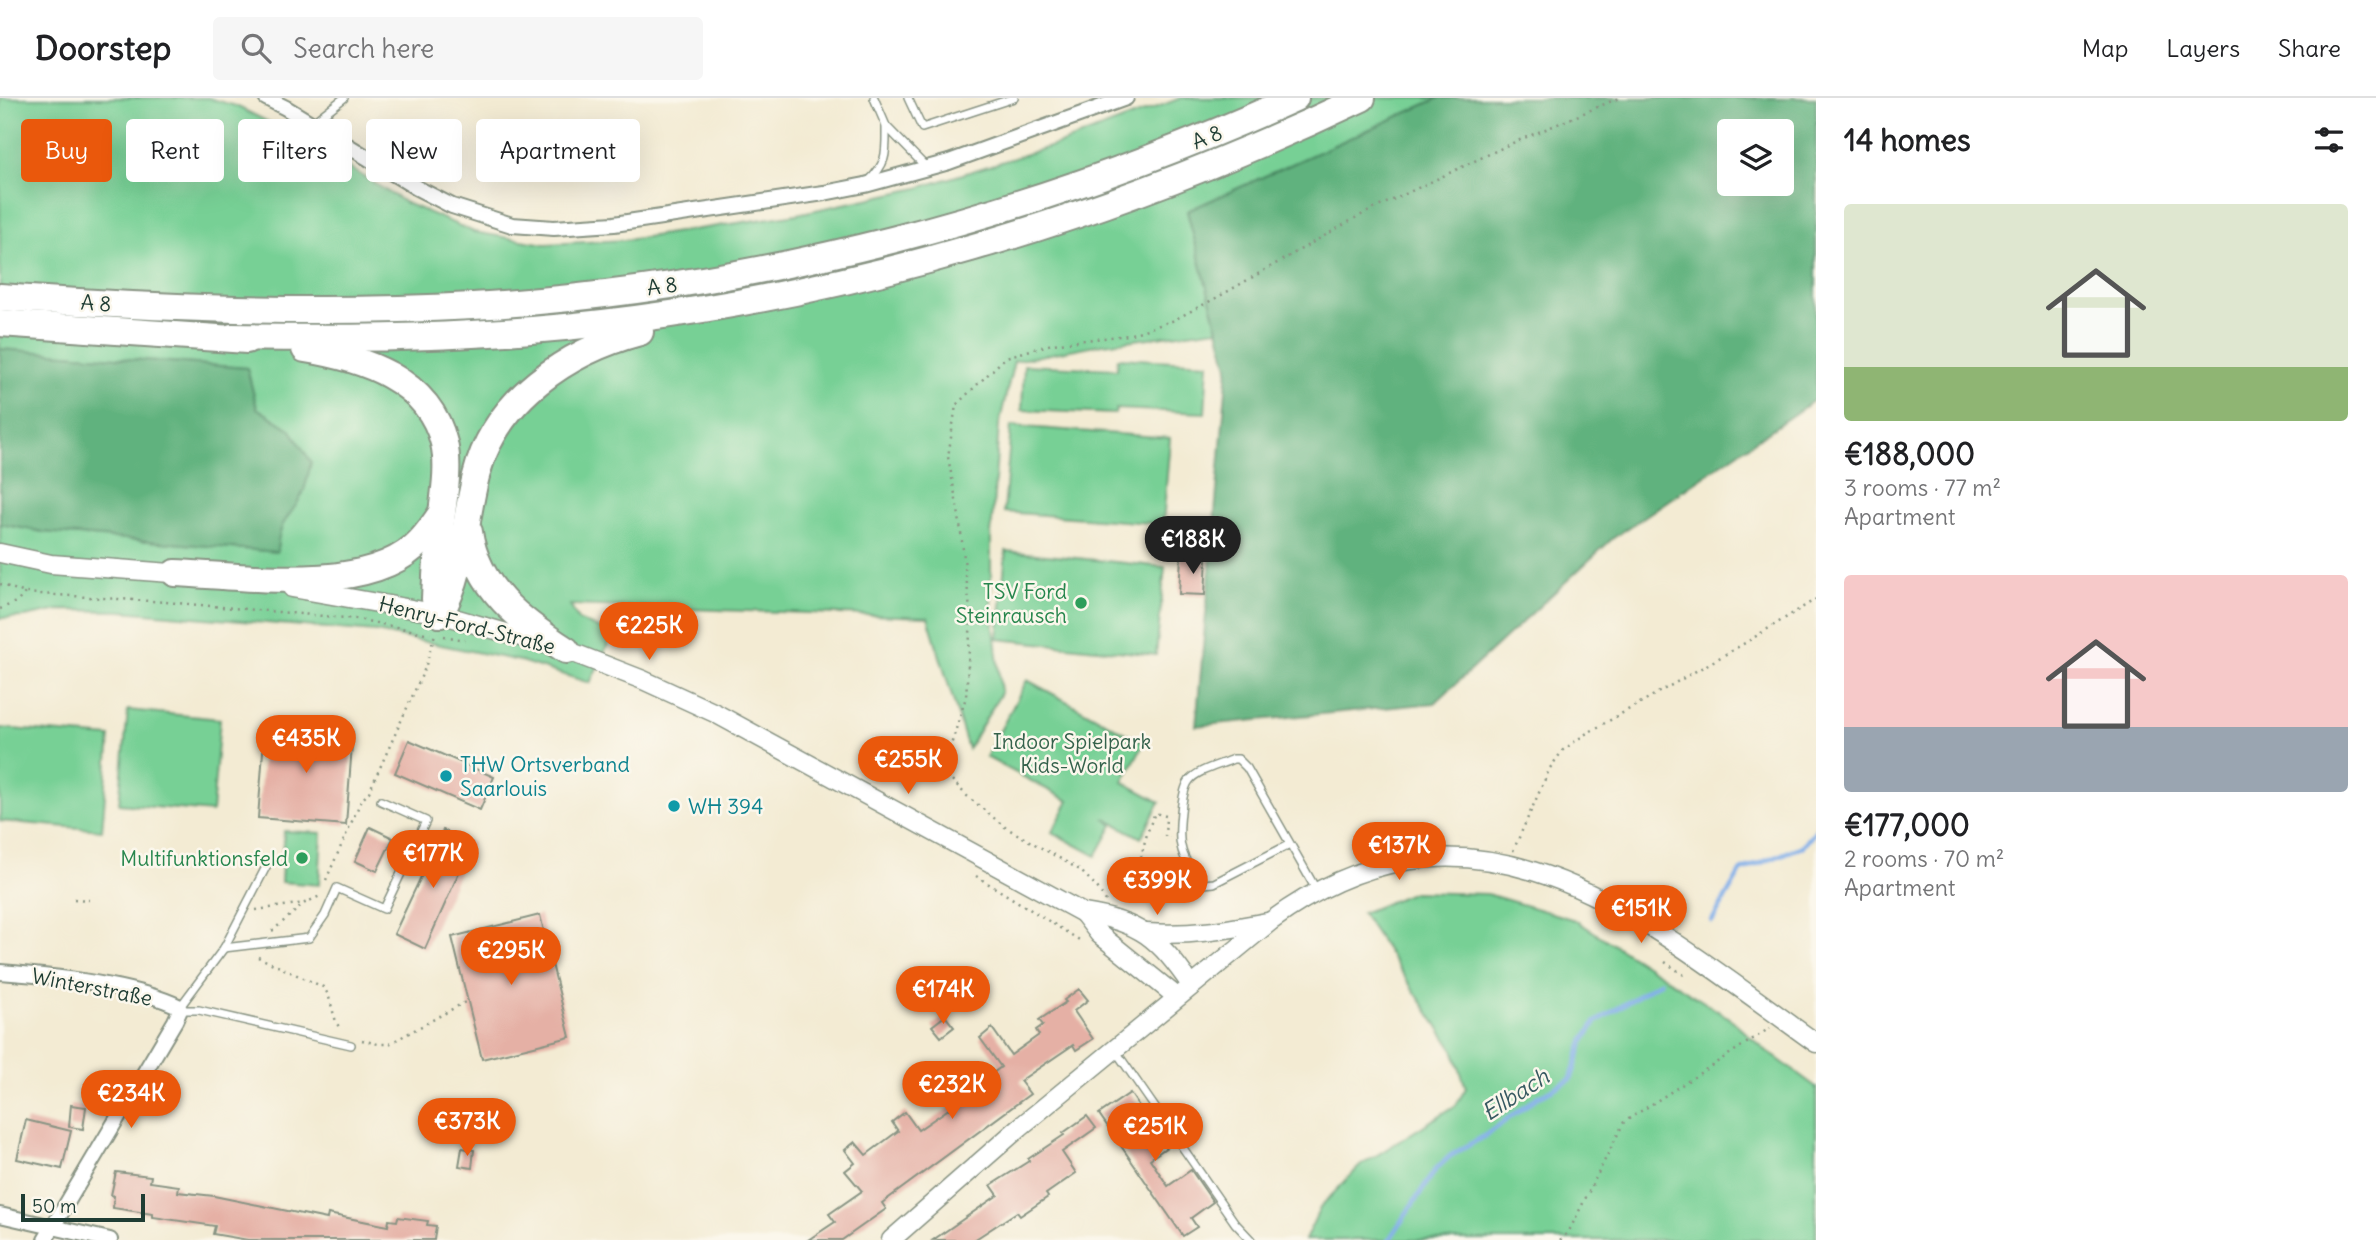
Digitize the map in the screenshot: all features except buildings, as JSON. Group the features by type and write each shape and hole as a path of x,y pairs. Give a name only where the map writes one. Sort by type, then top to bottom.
{"highway":[{"name":"A 8","path":"0,297 229,309 359,310 474,306 578,297 721,277 833,256 1036,200 1138,164 1295,98"},
{"name":"A 8","path":"0,323 232,337 359,338 474,334 610,322 730,305 838,284 946,256 1045,226 1162,185 1363,98"},
{"path":"438,624 457,572 476,474 488,445 508,412 539,380 573,357 607,341 730,305"},
{"path":"232,337 362,361 395,377 418,395 434,417 444,443 446,479 435,599 438,624"},
{"path":"176,573 305,579 364,573 390,563 414,548 442,512"},
{"path":"468,519 472,548 482,574 517,616 566,650"}],"street":[{"path":"266,98 305,119"},
{"path":"352,148 417,188 452,206 488,219 533,228 578,228 824,193 865,184 927,168 1126,98"},
{"name":"Henry-Ford-Straße","path":"0,553 51,564 176,573 316,591 438,624 566,650 643,680 715,713 1083,913 1115,918 1146,933 1163,947 1184,991"},
{"path":"891,1240 1020,1127 1271,921 1317,891 1370,869 1407,861 1442,858 1507,863 1571,884 1611,903 1712,968 1816,1043"},
{"name":"Henry-Ford-Straße","path":"1083,913 1099,934 1184,991"},
{"path":"1146,933 1178,936 1199,934 1271,921"},
{"name":"Winterstraße","path":"0,972 57,977 109,987 156,998 180,1009"},
{"path":"45,1240 176,1021 180,1009"},
{"path":"0,1216 110,1240"}],"lane":[{"path":"317,119 344,98"},
{"path":"874,98 886,126 927,168"},
{"path":"908,98 922,128 1014,98"},
{"path":"865,184 880,170 885,160 886,126"},
{"path":"1290,844 1214,883 1203,884 1181,846 1187,784 1199,774 1233,759 1238,760 1247,768 1317,891"},
{"path":"224,948 309,938 325,915 337,888 384,909 425,821 381,801"},
{"path":"180,1009 224,948 267,865"},
{"path":"180,1009 199,1010 351,1042"},
{"path":"1115,1049 1235,1223 1251,1240"}],"path":[{"path":"1115,918 1104,896 1080,870 1005,827 967,796 950,778 946,761 966,697 971,618 959,516 948,457 956,405 1006,357 1052,344 1129,335 1172,320 1218,297 1357,217 1508,145 1619,98"},
{"path":"0,584 25,593 438,624 474,642"},
{"path":"0,609 18,601 25,593"},
{"path":"1507,863 1550,768 1563,750 1584,735 1816,600"},
{"path":"325,884 361,801 369,792 425,668 438,624"},
{"path":"1115,918 1136,880 1145,833 1155,813 1166,816 1165,836"},
{"path":"974,874 1082,941"},
{"path":"256,944 305,903 320,896"},
{"path":"74,899 89,900"},
{"path":"240,918 257,909 305,903"},
{"path":"235,947 323,987 328,993 337,1024 346,1035"},
{"path":"1665,962 1684,975"},
{"path":"351,1042 389,1044 465,1002"},
{"path":"1560,1240 1569,1231 1624,1122 1767,1032 1779,1017"}],"green space":[{"path":"0,98 208,98 236,106 262,119 238,119 238,182 352,182 352,169 366,178 366,182 372,182 406,203 474,232 545,244 626,240 797,214 918,188 1065,142 1181,98 1439,98 1187,211 1218,329 1096,345 1014,361 999,425 991,535 991,599 1001,693 968,749 928,617 570,605 578,620 613,634 590,683 520,661 376,632 121,611 59,610 25,617 0,618 0,524 43,532 277,552 278,534 303,493 290,429 257,408 247,368 0,349"},
{"path":"1439,98 1816,98 1816,399 1612,539 1435,703 1196,726 1228,367 1187,211"},
{"path":"0,349 247,368 257,408 290,429 311,462 304,490 281,531 277,552 43,532 0,524"},
{"path":"1118,358 1208,363 1205,413 1116,409 1115,414 1022,410 1024,365 1117,369"},
{"path":"1011,426 1170,438 1163,524 1004,512"},
{"name":"TSV Ford Steinrausch","path":"1006,551 1165,567 1156,655 998,639"},
{"name":"Indoor Spielpark Kids-World","path":"1027,680 1144,743 1123,782 1160,802 1141,838 1104,818 1113,825 1096,856 1052,832 1069,801 986,757"},
{"path":"128,710 220,719 212,812 119,804"},
{"path":"0,728 110,737 102,830 0,821"},
{"name":"Multifunktionsfeld","path":"284,831 322,833 319,885 281,882"},
{"path":"1414,892 1487,894 1575,920 1732,1020 1763,1048 1816,1087 1816,1240 1305,1240 1321,1206 1360,1166 1456,1105 1466,1088 1453,1049 1362,913"}],"waterway":[{"name":"Ellbach","path":"1712,921 1741,871 1803,846 1816,830"},
{"name":"Ellbach","path":"1389,1240 1436,1169 1450,1156 1486,1135 1536,1098 1571,1079 1584,1040 1596,1022 1660,982"}],"place":[{"name":"TSV Ford Steinrausch","path":"1081,603"},
{"name":"THW Ortsverband Saarlouis","path":"446,776"},
{"name":"WH 394","path":"674,806"},
{"name":"Multifunktionsfeld","path":"302,858"}]}
